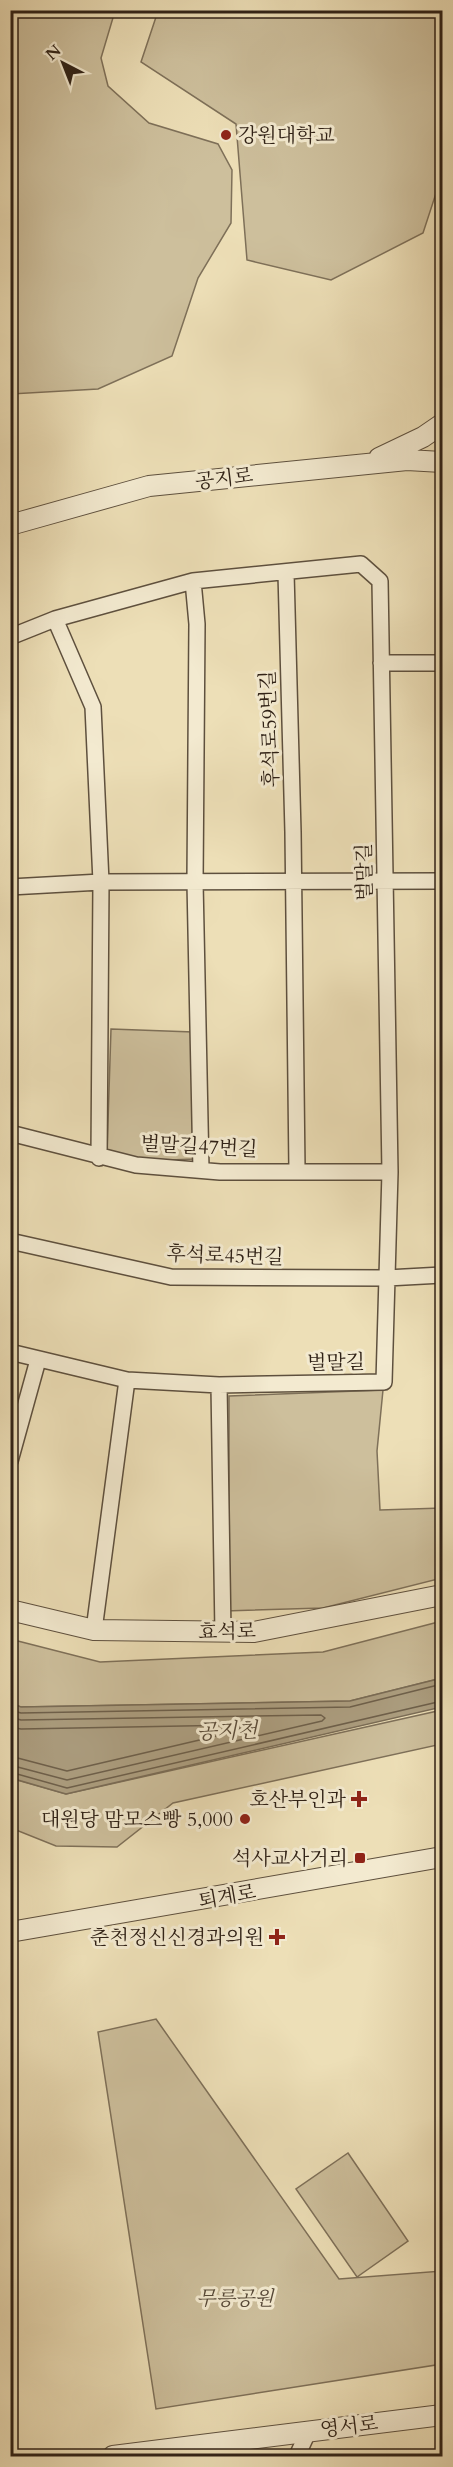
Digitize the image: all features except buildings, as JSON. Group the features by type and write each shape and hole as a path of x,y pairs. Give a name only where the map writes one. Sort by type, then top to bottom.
{"street":[{"path":"367,463 423,437 442,424"},
{"name":"공지로","path":"10,525 149,486 407,460 440,465"},
{"name":"벌말길","path":"10,637 55,620 193,581 362,564 380,581 390,1172 384,1382 219,1385 127,1380 10,1352"},
{"name":"후석로59번길","path":"286,573 294,883 294,1123 297,1170"},
{"path":"193,581 197,624 195,882 201,1170"},
{"path":"55,620 93,707 101,882 99,1158"},
{"path":"381,663 442,663"},
{"path":"10,887 101,882 442,881"},
{"name":"벌말길47번길","path":"10,1133 99,1158 136,1165 201,1170 390,1172"},
{"name":"후석로45번길","path":"10,1241 171,1277 387,1278 442,1275"},
{"path":"10,1461 38,1360"},
{"path":"94,1630 127,1380"},
{"path":"219,1385 223,1633"},
{"name":"효석로","path":"10,1610 94,1630 254,1632 442,1595"},
{"name":"퇴계로","path":"10,1932 442,1857"},
{"name":"영서로","path":"113,2457 309,2430 442,2415"},
{"path":"297,2457 309,2430"}],"green space":[{"path":"11,10 115,11 101,58 108,86 149,123 218,144 232,170 231,223 198,278 172,356 98,389 11,394"},
{"path":"158,11 442,11 442,175 423,233 331,280 247,260 236,124 141,62"},
{"path":"111,1029 193,1032 194,1159 146,1161 107,1153"},
{"path":"383,1390 377,1451 380,1510 442,1508 442,1578 323,1608 225,1611 229,1529 229,1396"},
{"path":"442,1621 442,1678 350,1701 20,1707 11,1703 10,1639 100,1662 323,1652"},
{"path":"442,1710 442,1744 173,1803 117,1847 56,1846 11,1828 10,1778 66,1794"},
{"name":"무릉공원","path":"156,2019 339,2279 442,2271 442,2364 156,2409 98,2032"},
{"path":"348,2153 408,2241 357,2277 296,2189"}],"water":[{"name":"공지천","path":"442,1678 442,1707 66,1794 11,1778 11,1703 21,1707 350,1701"}],"place":[{"name":"강원대학교","path":"226,135"},
{"name":"호산부인과","path":"359,1799"},
{"name":"대원당 맘모스빵 5,000","path":"245,1819"},
{"name":"석사교사거리","path":"360,1858"},
{"name":"춘천정신신경과의원","path":"277,1937"}]}
